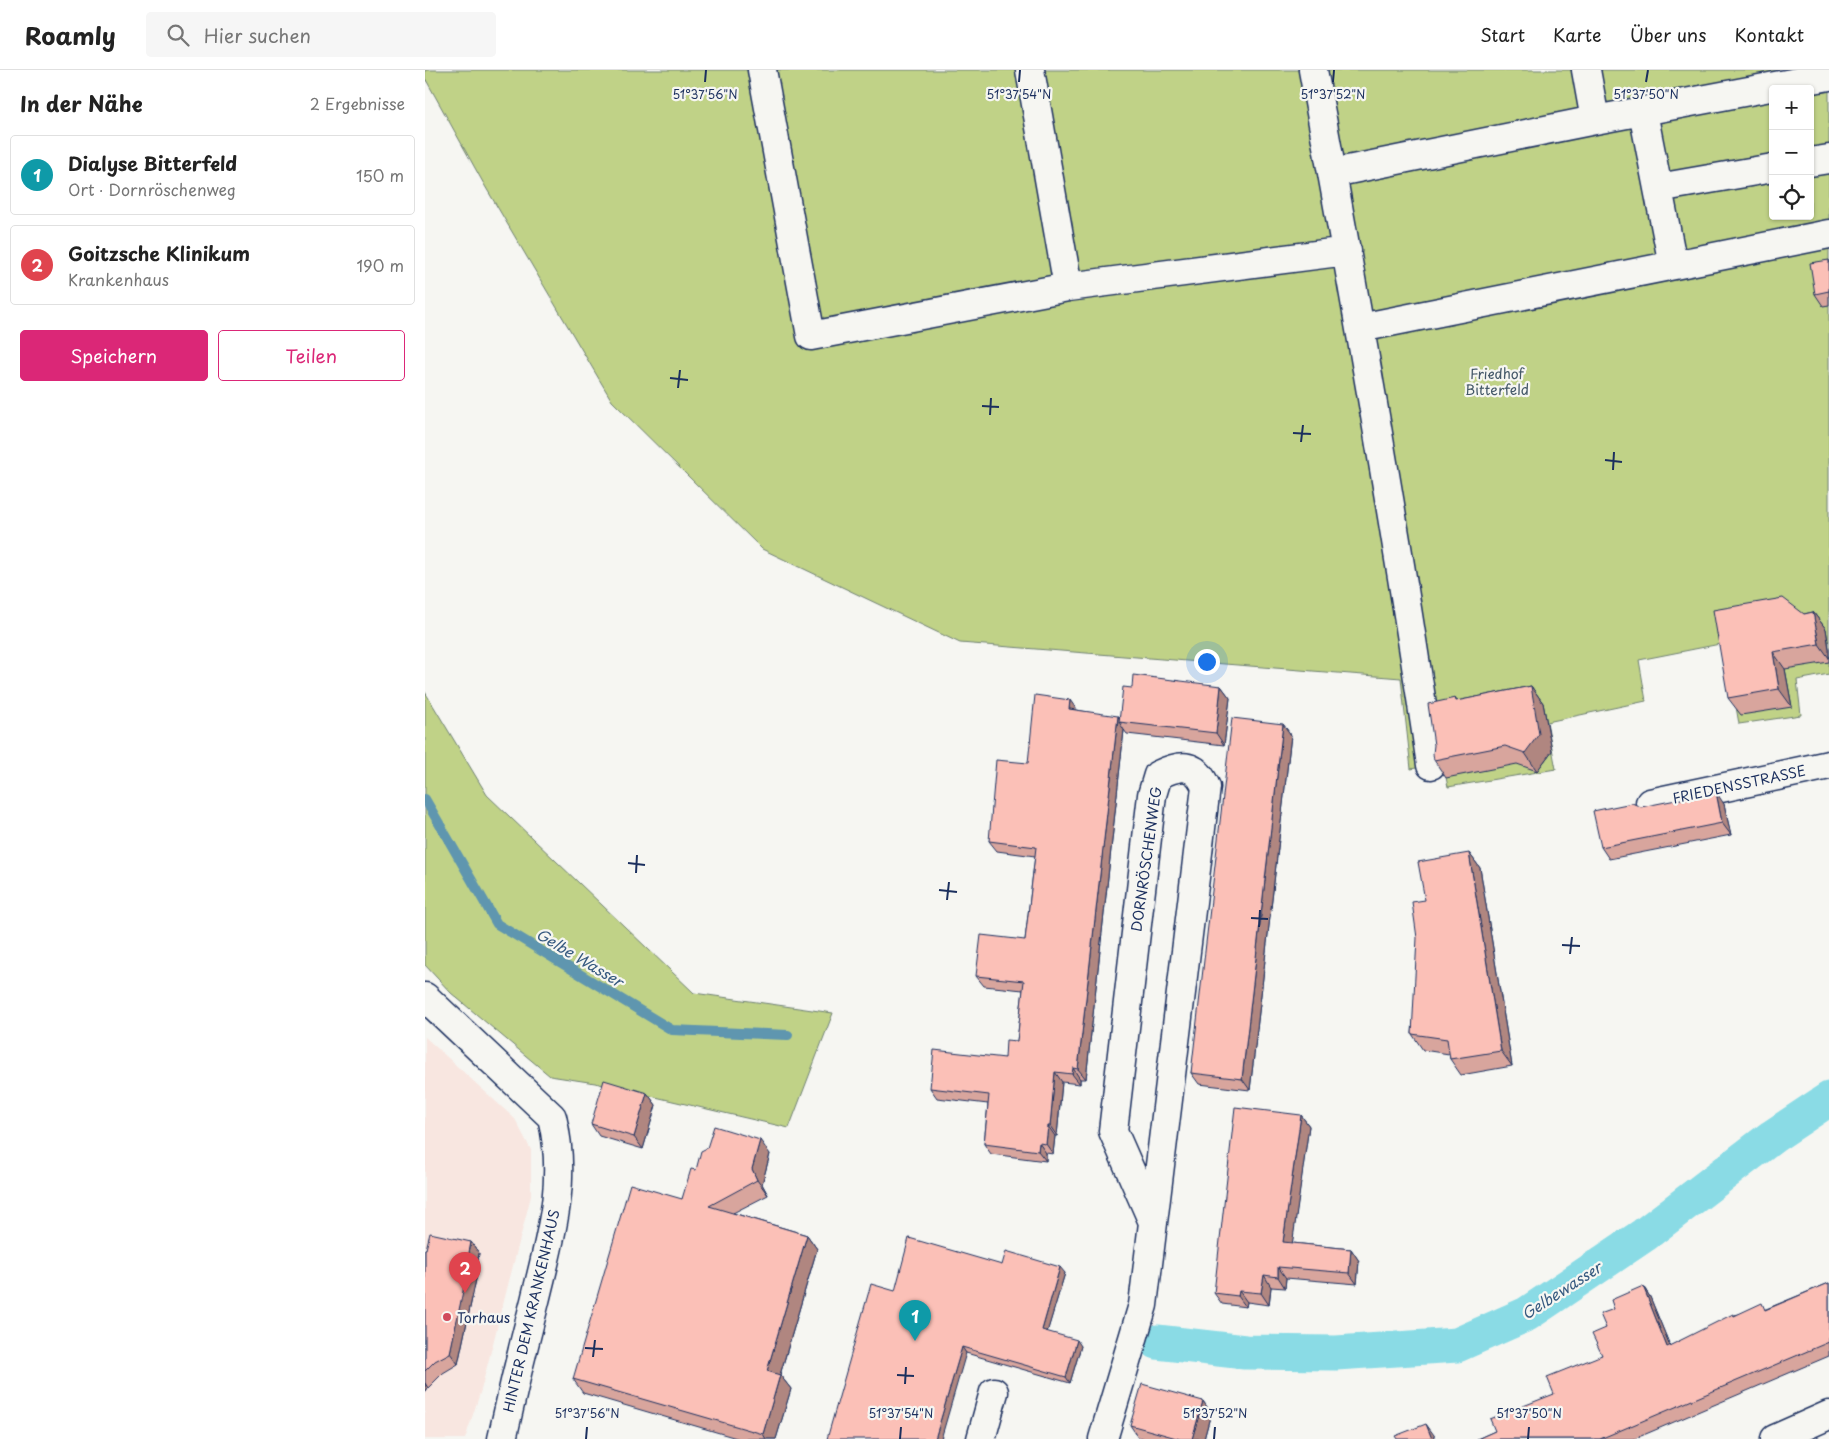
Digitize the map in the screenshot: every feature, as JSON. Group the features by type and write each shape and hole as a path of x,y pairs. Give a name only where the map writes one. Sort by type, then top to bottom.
{"street":[{"path":"762,70 811,336 1068,287 1347,251"},
{"path":"1030,70 1068,287"},
{"path":"1313,70 1347,251 1431,765"},
{"path":"1586,70 1595,120"},
{"path":"1333,173 1595,120 1829,76"},
{"path":"1643,112 1673,265"},
{"path":"1814,161 1829,158"},
{"path":"1658,188 1769,169"},
{"path":"1360,328 1829,234"},
{"name":"FRIEDENSSTRASSE","path":"1650,803 1829,765"},
{"name":"DORNRÖSCHENWEG","path":"1103,1439 1143,1305 1153,1222 1205,787 1201,776 1189,768 1176,766 1158,774 1152,795 1113,1131 1153,1222"},
{"name":"HINTER DEM KRANKENHAUS","path":"425,997 552,1117 557,1139 559,1179 551,1233 503,1439"},
{"path":"981,1439 994,1392"},
{"path":"1775,1439 1829,1415"}],"shaded area":[{"path":"425,1037 515,1119 531,1150 531,1196 481,1390 465,1439 425,1439"}],"green space":[{"name":"Friedhof Bitterfeld","path":"425,70 1829,70 1829,674 1797,680 1801,715 1739,724 1725,643 1639,660 1646,701 1547,722 1556,769 1448,787 1443,763 1411,769 1401,678 960,643 762,549 612,401 485,186 425,78"},
{"path":"425,692 487,795 694,993 833,1013 789,1128 595,1083 550,1076 451,993 425,965"}],"building":[{"path":"1829,260 1829,291 1815,294 1810,263"},
{"path":"1783,598 1804,614 1813,612 1819,644 1773,652 1779,689 1728,698 1713,610"},
{"path":"1133,675 1221,686 1216,733 1119,722 1123,687 1132,688"},
{"path":"1531,686 1539,734 1525,753 1505,746 1434,760 1434,745 1428,704 1455,698 1456,701"},
{"path":"1035,695 1070,700 1069,709 1118,716 1078,1069 1073,1068 1072,1074 1055,1072 1050,1126 1048,1126 1046,1144 1039,1143 1038,1151 984,1144 989,1095 930,1088 934,1050 1005,1058 1006,1040 1017,1041 1024,981 976,976 981,935 1025,940 1036,847 989,841 996,760 1028,763"},
{"path":"1232,718 1283,724 1242,1079 1191,1073"},
{"path":"1716,792 1722,823 1601,847 1593,811 1632,803 1641,807"},
{"path":"1469,853 1501,1051 1450,1059 1447,1039 1412,1034 1417,938 1412,902 1425,900 1418,862"},
{"path":"604,1080 647,1093 634,1137 591,1124"},
{"path":"1235,1107 1301,1115 1283,1242 1351,1249 1349,1273 1278,1267 1278,1277 1264,1275 1261,1293 1239,1291 1238,1296 1214,1293"},
{"path":"714,1126 760,1140 752,1169 757,1180 709,1206 807,1235 767,1371 780,1375 763,1434 573,1379 630,1184 682,1199 691,1169 696,1170 701,1151 707,1148"},
{"name":"Torhaus","path":"430,1233 471,1242 468,1258 470,1258 450,1353 435,1361 425,1371 425,1249"},
{"path":"909,1238 1002,1265 1006,1251 1060,1267 1042,1330 1077,1340 1066,1377 962,1347 935,1439 827,1439 871,1284 895,1291"},
{"path":"1829,1283 1829,1342 1600,1439 1477,1439 1495,1431 1490,1419 1554,1394 1547,1377 1602,1355 1592,1334 1606,1328 1600,1314 1614,1309 1611,1300 1643,1286 1667,1347 1733,1314 1734,1316 1762,1303 1765,1310"},
{"path":"1142,1384 1203,1401 1192,1439 1180,1439 1130,1425"},
{"path":"1426,1424 1432,1439 1397,1439 1395,1436"}],"waterway":[{"name":"Gelbe Wasser","path":"425,799 497,924 672,1030 788,1035"},
{"name":"Gelbewasser","path":"1157,1342 1245,1352 1336,1353 1457,1345 1527,1314 1644,1235 1772,1137 1829,1099"}],"place":[{"name":"Goitzsche Klinikum","path":"465,1293"},
{"name":"Torhaus","path":"447,1317"},
{"name":"Dialyse Bitterfeld","path":"915,1341"}]}
